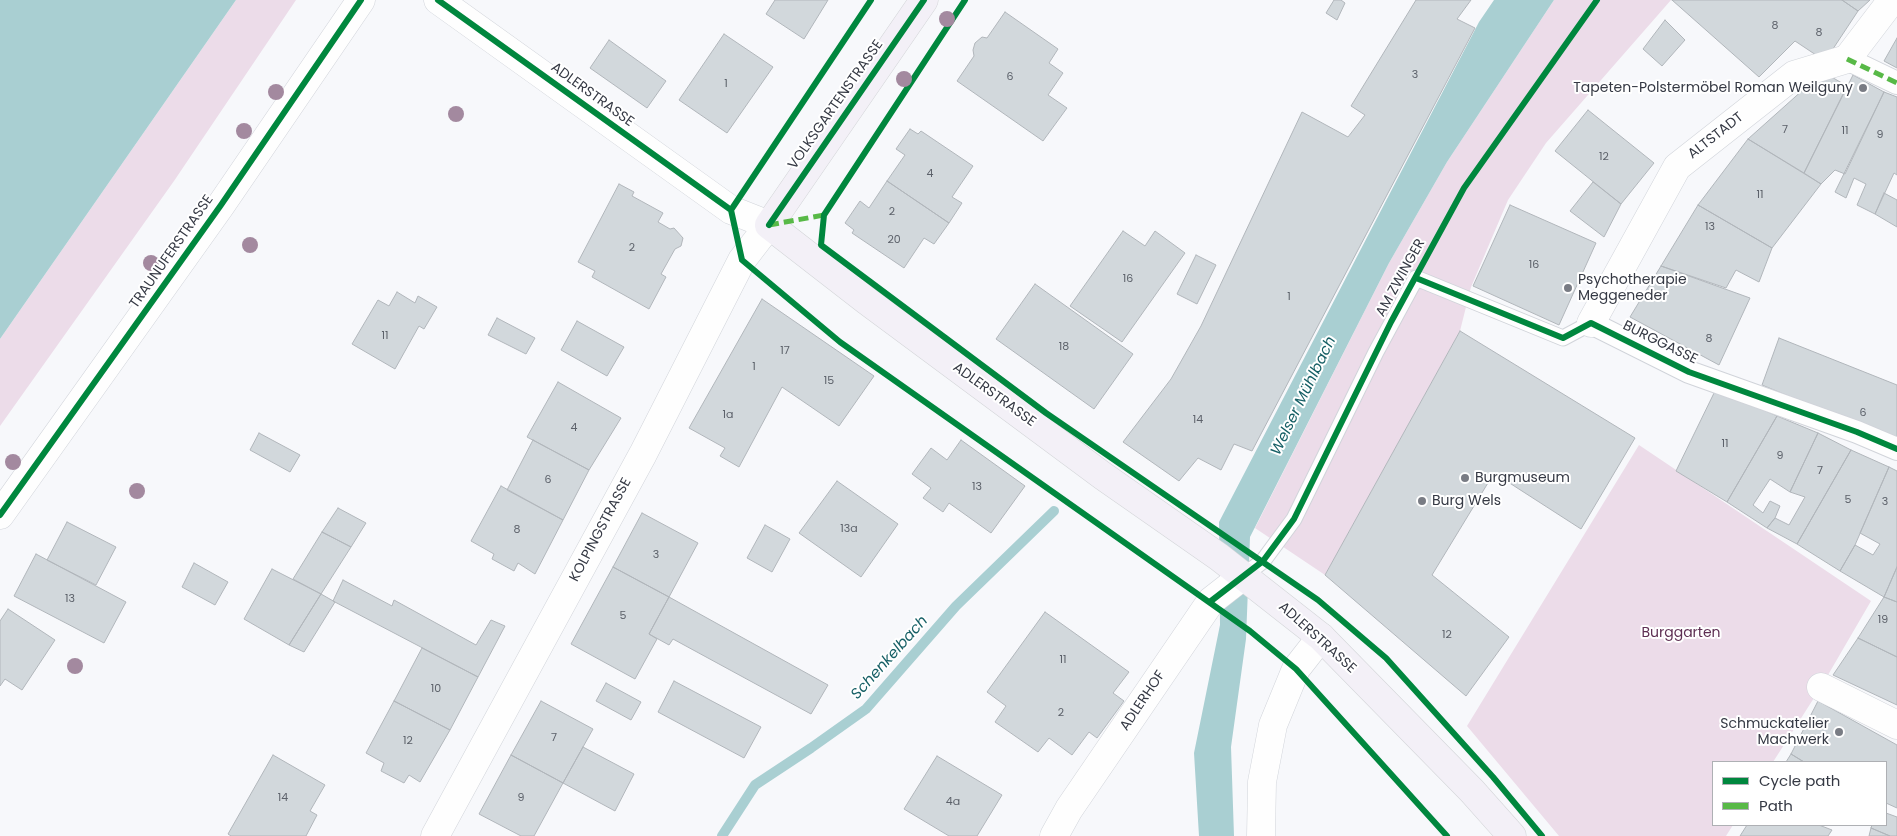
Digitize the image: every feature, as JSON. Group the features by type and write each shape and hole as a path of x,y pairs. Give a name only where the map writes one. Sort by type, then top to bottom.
{"main road":[{"name":"VOLKSGARTENSTRASSE","path":"769,225 924,0"},
{"name":"ADLERSTRASSE","path":"769,225 867,301 1087,464 1219,557 1252,573 1321,637 1472,791 1512,836"}],"street":[{"name":"TRAUNUFERSTRASSE","path":"0,515 221,205 361,0"},
{"name":"ADLERSTRASSE","path":"438,0 731,210 769,225"},
{"path":"1892,0 1847,59 1897,83"},
{"name":"ALTSTADT","path":"1591,323 1677,167 1794,75 1847,59"},
{"name":"KOLPINGSTRASSE","path":"435,836 643,454 742,260 769,225"},
{"name":"BURGGASSE","path":"1591,323 1690,372 1897,448"},
{"name":"ADLERHOF","path":"1054,836 1069,810 1211,601 1252,573"},
{"path":"1261,836 1262,782 1273,725 1296,669 1321,637"},
{"path":"1821,687 1897,725"}],"lane":[{"name":"AM ZWINGER","path":"1252,573 1294,519 1376,352 1416,278 1563,338 1591,323"}],"green space":[{"path":"236,0 296,0 174,181 0,426 0,339"},
{"path":"1554,0 1671,0 1546,143 1508,200 1471,287 1460,331 1325,575 1255,528 1389,263 1447,162"},
{"name":"Burggarten","path":"1639,445 1871,601 1821,687 1774,761 1712,761 1712,826 1732,826 1726,836 1559,836 1467,726"}],"water":[{"path":"0,0 236,0 0,339"},
{"name":"Welser Mühlbach","path":"1494,0 1554,0 1447,162 1389,263 1250,537 1246,639 1231,747 1234,836 1199,836 1194,753 1220,625 1219,522 1479,22"}],"building":[{"path":"775,0 828,0 804,39 766,14"},
{"path":"1334,0 1341,0 1345,3 1337,20 1326,13"},
{"path":"1416,0 1471,0 1457,19 1475,28 1252,451 1234,444 1221,470 1198,458 1179,481 1123,442 1171,379 1201,326 1302,112 1348,137 1365,115 1351,106"},
{"path":"1672,0 1842,0 1858,11 1825,61 1795,41 1759,77"},
{"path":"1842,0 1870,0 1858,11"},
{"path":"1005,12 1058,49 1049,63 1063,73 1048,95 1067,108 1043,141 957,81 974,56 975,43 982,37 987,38"},
{"path":"1665,20 1685,40 1662,66 1643,49"},
{"path":"724,34 773,67 727,133 679,100"},
{"path":"1897,38 1897,68 1884,61"},
{"path":"609,40 666,81 647,108 590,68"},
{"path":"1823,72 1847,86 1804,173 1748,139"},
{"path":"1853,75 1884,92 1845,174 1835,170 1821,184 1804,173"},
{"path":"1884,92 1897,97 1897,175 1894,173 1875,214 1857,205 1866,184 1854,178 1846,198 1835,192"},
{"path":"1588,110 1654,163 1621,204 1555,151"},
{"path":"910,129 918,134 921,131 973,166 952,197 962,203 949,223 887,181 905,155 896,149"},
{"path":"1748,139 1821,184 1772,248 1698,205"},
{"path":"887,181 949,223 934,244 924,238 904,268 852,233 854,230 845,223 860,201 869,208"},
{"path":"1593,182 1621,204 1604,237 1570,211"},
{"path":"619,184 634,192 632,196 663,213 658,222 670,229 674,228 683,238 681,246 675,249 661,274 666,277 649,309 592,277 595,271 578,262"},
{"path":"1884,193 1897,200 1897,227 1875,214"},
{"path":"1510,205 1596,243 1559,325 1473,286"},
{"path":"1698,205 1772,248 1759,282 1736,270 1726,288 1661,266"},
{"path":"1123,231 1145,246 1155,231 1185,253 1122,342 1070,306"},
{"path":"1196,255 1216,265 1197,304 1177,294"},
{"path":"1661,266 1750,298 1719,365 1630,317"},
{"path":"1035,284 1133,354 1094,409 996,339"},
{"path":"397,292 415,303 418,296 437,307 424,329 419,326 395,369 352,344 378,300 389,306"},
{"path":"762,299 874,376 839,426 782,387 739,467 720,456 725,448 689,428"},
{"path":"497,318 535,338 526,354 488,335"},
{"path":"577,321 624,347 607,376 561,350"},
{"name":"Burg Wels","path":"1460,331 1635,438 1581,529 1494,473 1432,575 1509,637 1466,696 1325,575"},
{"path":"1779,338 1897,385 1897,441 1762,385"},
{"path":"558,382 621,418 589,470 527,437"},
{"path":"1716,389 1777,416 1727,502 1676,471"},
{"path":"1777,416 1818,433 1790,492 1770,479 1753,505 1763,513 1770,501 1780,506 1775,518 1767,528 1727,502"},
{"path":"259,433 300,455 290,472 250,450"},
{"path":"1818,433 1851,450 1797,544 1767,528 1775,518 1789,525 1805,497 1790,492"},
{"path":"533,440 589,470 563,520 507,490"},
{"path":"961,440 1025,486 991,533 949,503 943,512 923,498 931,488 912,474 931,448 947,460"},
{"path":"1851,450 1889,467 1855,545 1840,571 1797,544"},
{"path":"1889,467 1897,471 1897,567 1884,597 1840,571 1855,545 1873,555 1880,544 1860,533"},
{"path":"837,481 898,524 861,577 799,533"},
{"path":"501,486 563,520 535,574 518,563 514,571 492,559 494,554 471,541"},
{"path":"338,508 366,523 351,547 322,532"},
{"path":"642,513 698,543 669,597 613,567"},
{"path":"67,522 116,547 96,585 47,560"},
{"path":"765,525 790,539 772,572 747,558"},
{"path":"322,532 351,547 321,594 293,579"},
{"path":"36,554 126,602 104,643 14,596"},
{"path":"194,563 228,582 215,605 182,587"},
{"path":"613,567 669,597 649,634 657,639 635,679 571,644"},
{"path":"1897,567 1897,602 1884,597"},
{"path":"272,569 321,594 289,645 244,619"},
{"path":"343,580 392,606 394,600 476,645 491,620 505,626 478,677 333,601"},
{"path":"321,594 335,602 304,652 289,645"},
{"path":"669,597 828,685 811,714 673,639 669,645 649,634"},
{"path":"1884,597 1897,602 1897,657 1858,638"},
{"path":"8,609 55,640 22,690 5,679 0,686 0,621"},
{"path":"1045,612 1129,672 1113,693 1124,701 1097,738 1089,732 1072,755 1049,738 1038,752 995,722 1006,706 987,692"},
{"path":"1858,638 1897,657 1897,705 1833,675"},
{"path":"422,648 478,677 450,730 394,701"},
{"path":"674,681 761,727 744,758 658,712"},
{"path":"606,683 641,702 631,720 596,701"},
{"path":"394,701 450,730 420,782 409,775 404,783 381,771 384,763 366,753"},
{"path":"541,701 593,729 563,783 511,755"},
{"path":"1818,701 1897,745 1897,808 1887,803 1887,761 1802,761 1791,754"},
{"path":"583,747 634,774 615,811 563,783"},
{"path":"1791,754 1802,761 1787,761"},
{"path":"273,755 325,785 310,811 317,815 306,836 231,836 228,834"},
{"path":"511,755 563,783 534,836 521,836 479,814"},
{"path":"937,756 1002,795 977,836 949,836 904,809"},
{"path":"1887,813 1897,817 1897,836 1890,836 1871,828 1872,826 1887,826"},
{"path":"1746,826 1822,826 1832,830 1828,836 1740,836"},
{"path":"1871,828 1890,836 1869,836"}],"waterway":[{"name":"Schenkelbach","path":"722,836 755,785 866,709 956,606 1054,511"}],"marked path":[{"path":"1847,59 1897,83"},
{"path":"769,225 824,215"}],"cycle path":[{"path":"0,515 221,205 361,0"},
{"path":"438,0 731,210"},
{"path":"871,0 731,210 742,260 840,342 1250,631 1296,669 1447,836"},
{"path":"769,225 924,0"},
{"path":"965,0 824,215 821,245 1046,413 1318,600 1386,658 1493,777 1542,836"},
{"path":"1211,601 1263,561 1294,519 1391,322 1464,188 1597,0"},
{"path":"1416,278 1563,338 1591,323 1689,372 1857,432 1897,449"}],"place":[{"name":"Tapeten-Polstermöbel Roman Weilguny","path":"1863,88"},
{"name":"Psychotherapie Meggeneder","path":"1568,288"},
{"name":"Burgmuseum","path":"1465,478"},
{"name":"Burg Wels","path":"1422,501"},
{"name":"Schmuckatelier Machwerk","path":"1839,732"}]}
